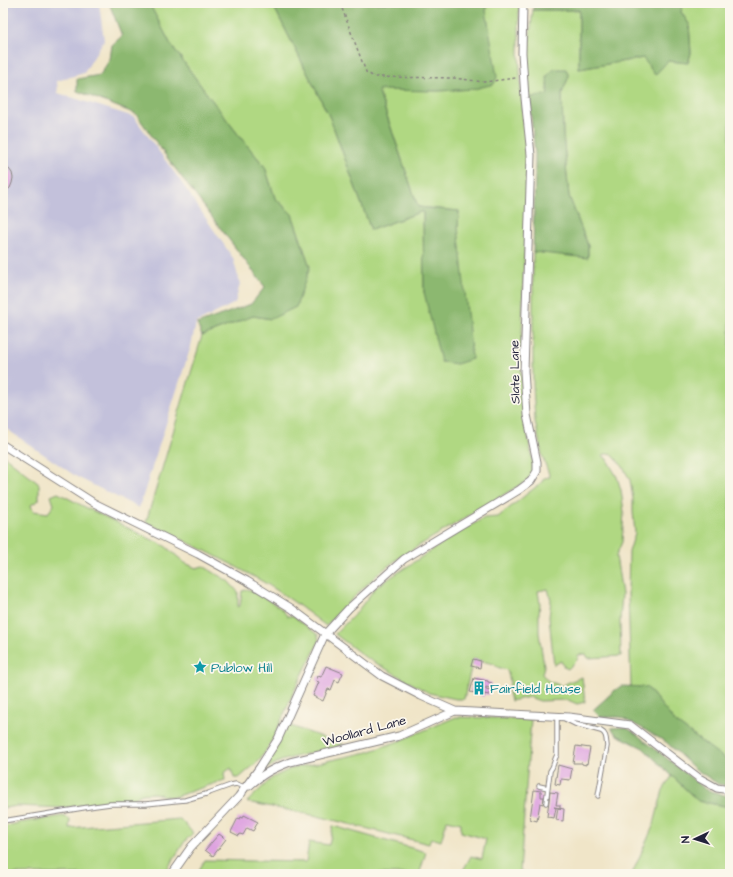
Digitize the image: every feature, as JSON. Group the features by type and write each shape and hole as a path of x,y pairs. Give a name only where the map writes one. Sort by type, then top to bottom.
{"street":[{"name":"Slate Lane","path":"325,634 349,608 404,559 519,490 531,481 537,471 527,415 524,371 531,155 523,77 523,3"},
{"path":"3,445 94,503 198,554 247,581 291,608 382,676 455,711"},
{"path":"239,796 278,739 325,634"},
{"name":"Woollard Lane","path":"172,874 191,847 239,796 261,776 273,768 290,762 399,736 455,711 559,716 630,725 699,778 717,788 730,790"}],"lane":[{"path":"546,803 550,771 554,767 554,759 557,755 559,716 575,724 604,732 606,746 598,796"},
{"path":"3,821 110,804 146,804 184,800 231,785 236,784 245,787"},
{"path":"539,786 548,788"}],"path":[{"path":"340,3 366,72 374,77 454,78 484,82 523,77"}],"shaded area":[{"path":"3,3 99,3 104,40 84,73 57,81 58,93 134,117 179,179 233,258 240,284 235,303 196,323 191,346 139,508 77,477 3,428"}],"green space":[{"path":"109,3 149,3 170,43 204,90 265,167 275,198 292,214 310,267 296,307 271,319 253,316 202,336 197,324 251,304 265,287 171,163 136,114 77,91 77,79 100,75 110,59 112,45 122,36"},
{"path":"149,3 272,3 330,118 371,230 423,211 424,293 458,227 459,211 418,207 378,89 437,91 474,89 487,3 519,3 519,53 527,155 521,371 524,417 533,462 533,470 528,480 400,557 380,572 326,626 269,585 146,522 202,336 253,316 271,319 310,267 292,214 275,198 265,167 204,90 170,43"},
{"path":"272,3 487,3 486,10 497,77 494,84 474,89 437,91 378,90 418,207 459,211 458,227 472,359 457,364 441,362 424,292 423,211 371,230 330,118"},
{"path":"534,3 683,3 681,12 689,24 691,53 688,63 668,61 655,75 643,58 579,69 579,10 533,10"},
{"path":"683,3 730,3 730,763 675,722 647,687 631,687 628,593 629,552 635,533 633,499 630,480 623,467 611,453 602,455 606,458 617,477 621,490 624,512 622,542 616,556 622,594 620,621 621,656 588,658 586,654 578,655 578,659 568,669 564,667 561,661 554,665 549,617 551,600 548,589 538,591 540,604 539,633 544,666 542,674 548,681 562,686 582,677 585,702 577,704 568,700 540,701 529,697 511,701 509,693 510,681 507,670 497,667 494,664 473,659 464,699 456,699 429,693 365,657 335,634 356,613 376,587 458,533 484,518 498,517 542,482 544,478 550,477 542,455 535,421 533,384 533,252 588,257 588,246 569,196 563,134 562,93 569,76 548,94 529,98 528,51 533,10 579,10 579,69 643,58 688,63 691,53 689,24 681,12"},
{"path":"554,69 566,69 569,76 562,93 563,134 569,196 588,246 588,258 533,252 535,153 529,98 548,94 547,76"},
{"path":"3,455 39,484 39,500 31,505 33,511 48,513 54,505 51,496 58,493 165,546 185,563 196,568 203,566 228,581 238,592 238,607 240,606 242,591 253,590 282,609 287,616 293,616 318,635 319,642 294,691 273,739 260,760 239,778 234,778 231,768 224,773 225,780 174,797 155,793 142,794 133,800 112,800 63,808 17,806 3,808"},
{"path":"621,686 647,687 675,722 728,761 730,763 730,786 718,784 694,768 666,742 640,727 620,717 600,717 593,710"},
{"path":"456,717 531,719 520,871 530,874 461,874 471,856 482,859 486,839 461,832 461,823 447,820 441,841 431,838 429,844 317,816 247,802 272,778 290,769 368,752 399,741"},
{"path":"288,725 344,745 281,761 263,770 262,768"},
{"path":"625,727 635,733 705,789 730,796 730,807 698,801 643,748 617,735 611,728"},
{"path":"672,776 698,801 730,807 730,874 632,874 654,824 663,790"},
{"path":"63,816 70,819 69,828 180,819 193,833 185,841 164,874 3,874 3,827 18,823"},
{"path":"333,826 426,852 420,872 424,874 207,874 199,870 205,860 306,862 309,842 329,845"}],"building":[{"path":"3,164 12,173 13,178 10,188 3,193"},
{"path":"473,659 481,661 480,668 471,666"},
{"path":"326,666 343,673 339,682 335,680 331,690 328,689 323,701 313,696 319,682 316,681 318,676 321,677"},
{"name":"Fairfield House","path":"474,678 492,683 491,688 486,687 486,689 490,690 489,695 484,694 484,697 481,696 481,694 470,692"},
{"path":"576,746 590,748 586,765 582,763 573,763"},
{"path":"558,765 572,769 570,780 561,779 560,785 555,784"},
{"path":"534,790 541,791 541,797 544,797 543,804 540,803 537,821 530,819"},
{"path":"550,792 558,793 556,805 560,805 560,808 554,807 556,808 554,818 547,817"},
{"path":"558,808 564,809 563,821 556,820"},
{"path":"244,815 258,822 253,831 247,828 243,835 240,834 239,836 231,832 238,818 243,818"},
{"path":"219,834 226,839 213,856 205,850"}],"place":[{"name":"Publow Hill","path":"200,667"},
{"name":"Fairfield House","path":"479,688"}]}
